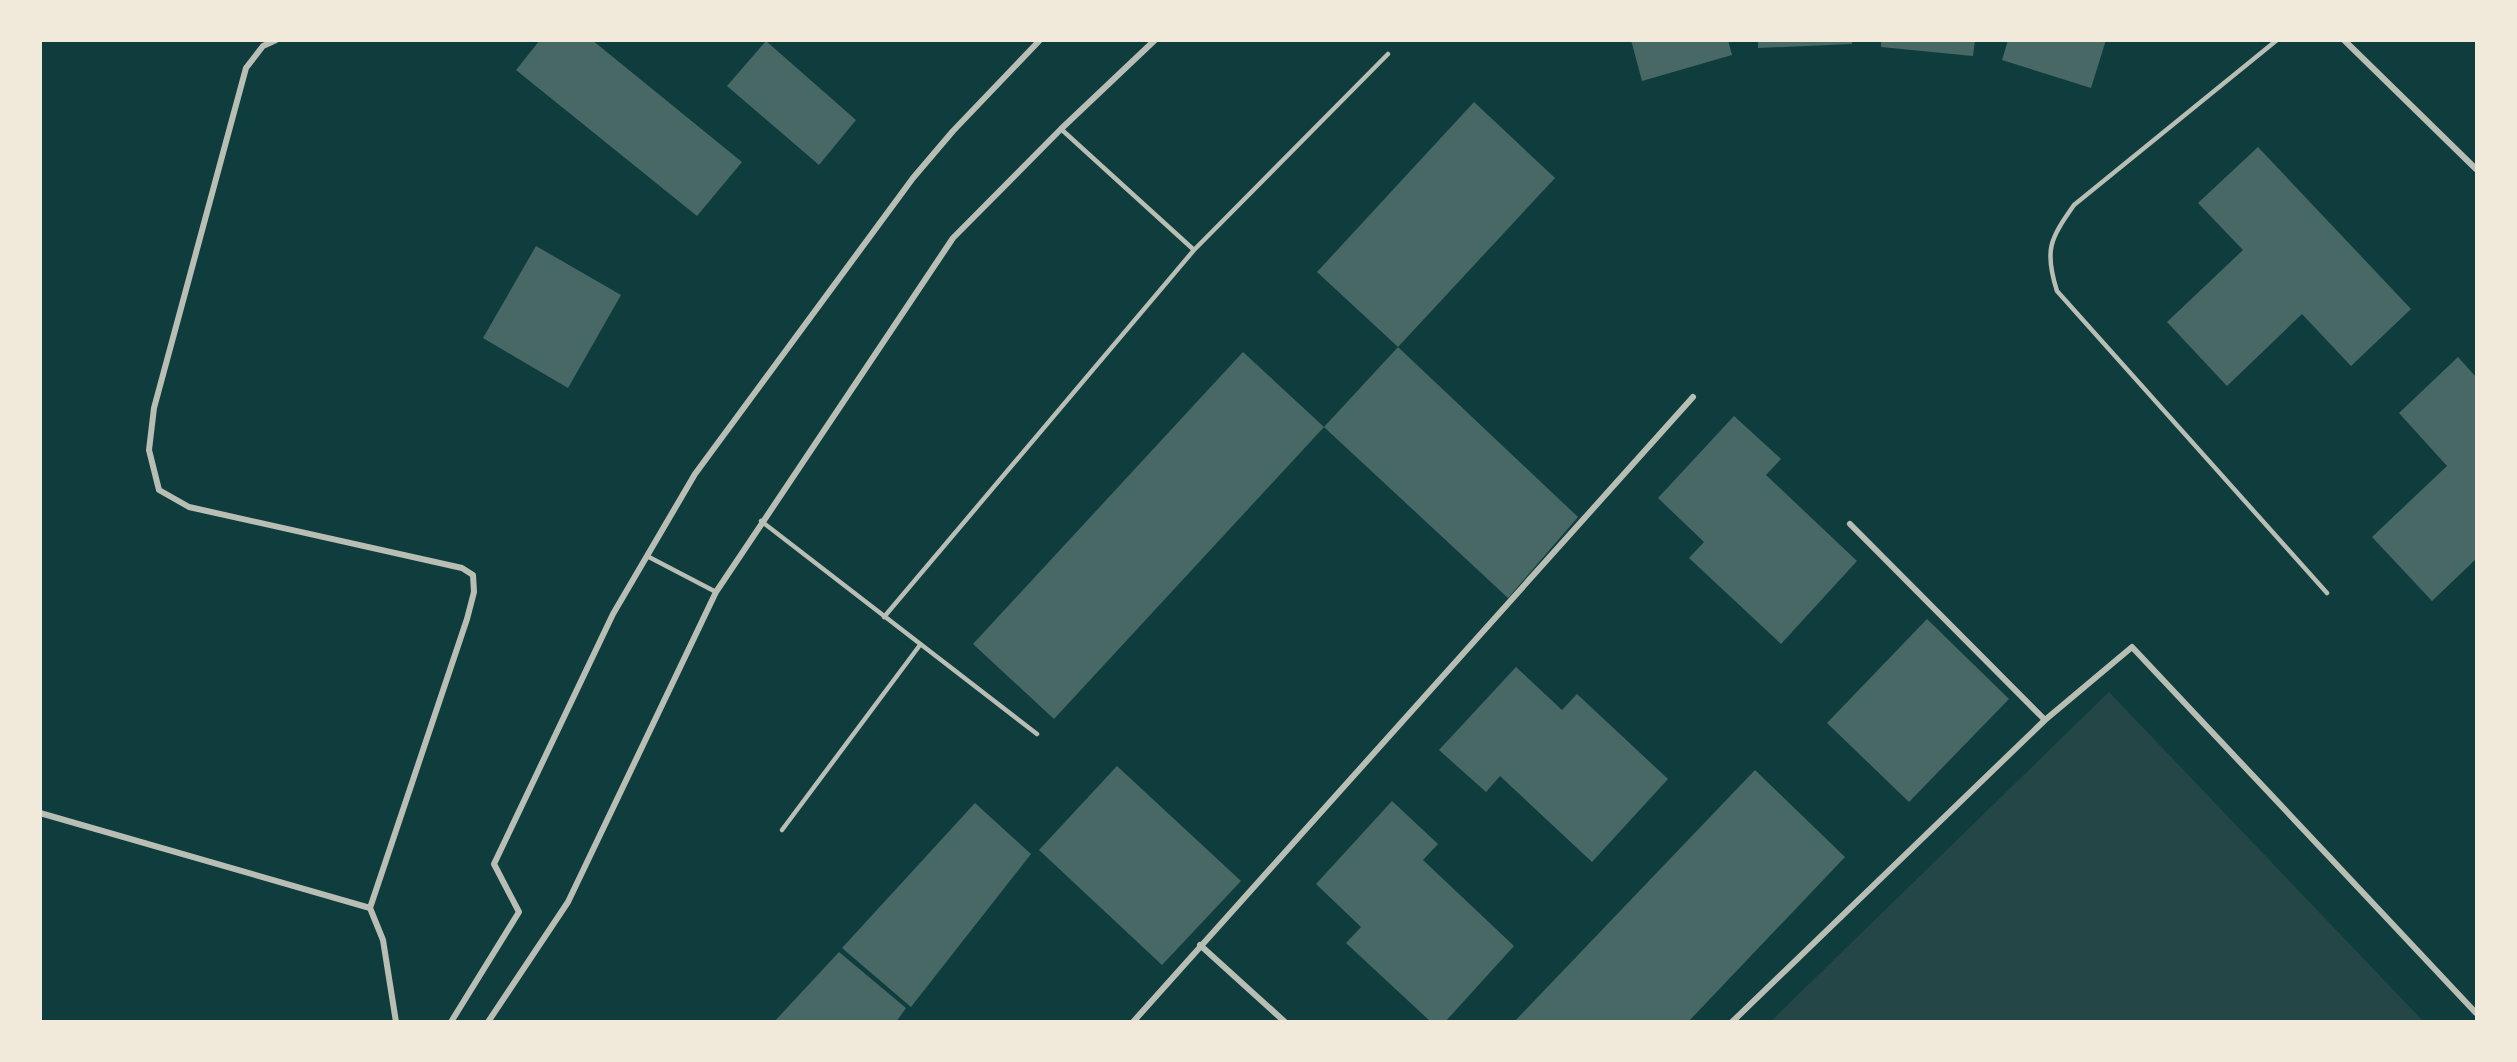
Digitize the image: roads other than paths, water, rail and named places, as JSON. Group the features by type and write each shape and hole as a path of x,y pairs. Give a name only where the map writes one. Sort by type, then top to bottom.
{"street":[{"path":"276,40 263,46 246,68 154,408 149,450 159,490 189,507 462,568 473,575 474,592 467,620 370,908 383,939 396,1022"},
{"path":"451,1022 519,912 494,864 613,614 695,474 859,249 953,131 1040,40"},
{"path":"488,1022 567,902 716,592 953,238 1060,129 1155,40"},
{"path":"2344,40 2476,169"},
{"path":"1133,1022 1693,397"},
{"path":"1850,524 2045,720"},
{"path":"1732,1022 2045,720 2132,647 2476,1013"},
{"path":"40,813 370,908"},
{"path":"1200,945 1285,1022"}],"lane":[{"path":"2277,40 2074,205 2054,233 2048,264 2057,291 2327,593"},
{"path":"884,617 1194,250 1388,54"},
{"path":"1060,129 1194,250"},
{"path":"762,521 1037,734"},
{"path":"647,556 716,592"},
{"path":"782,830 920,645"}]}
